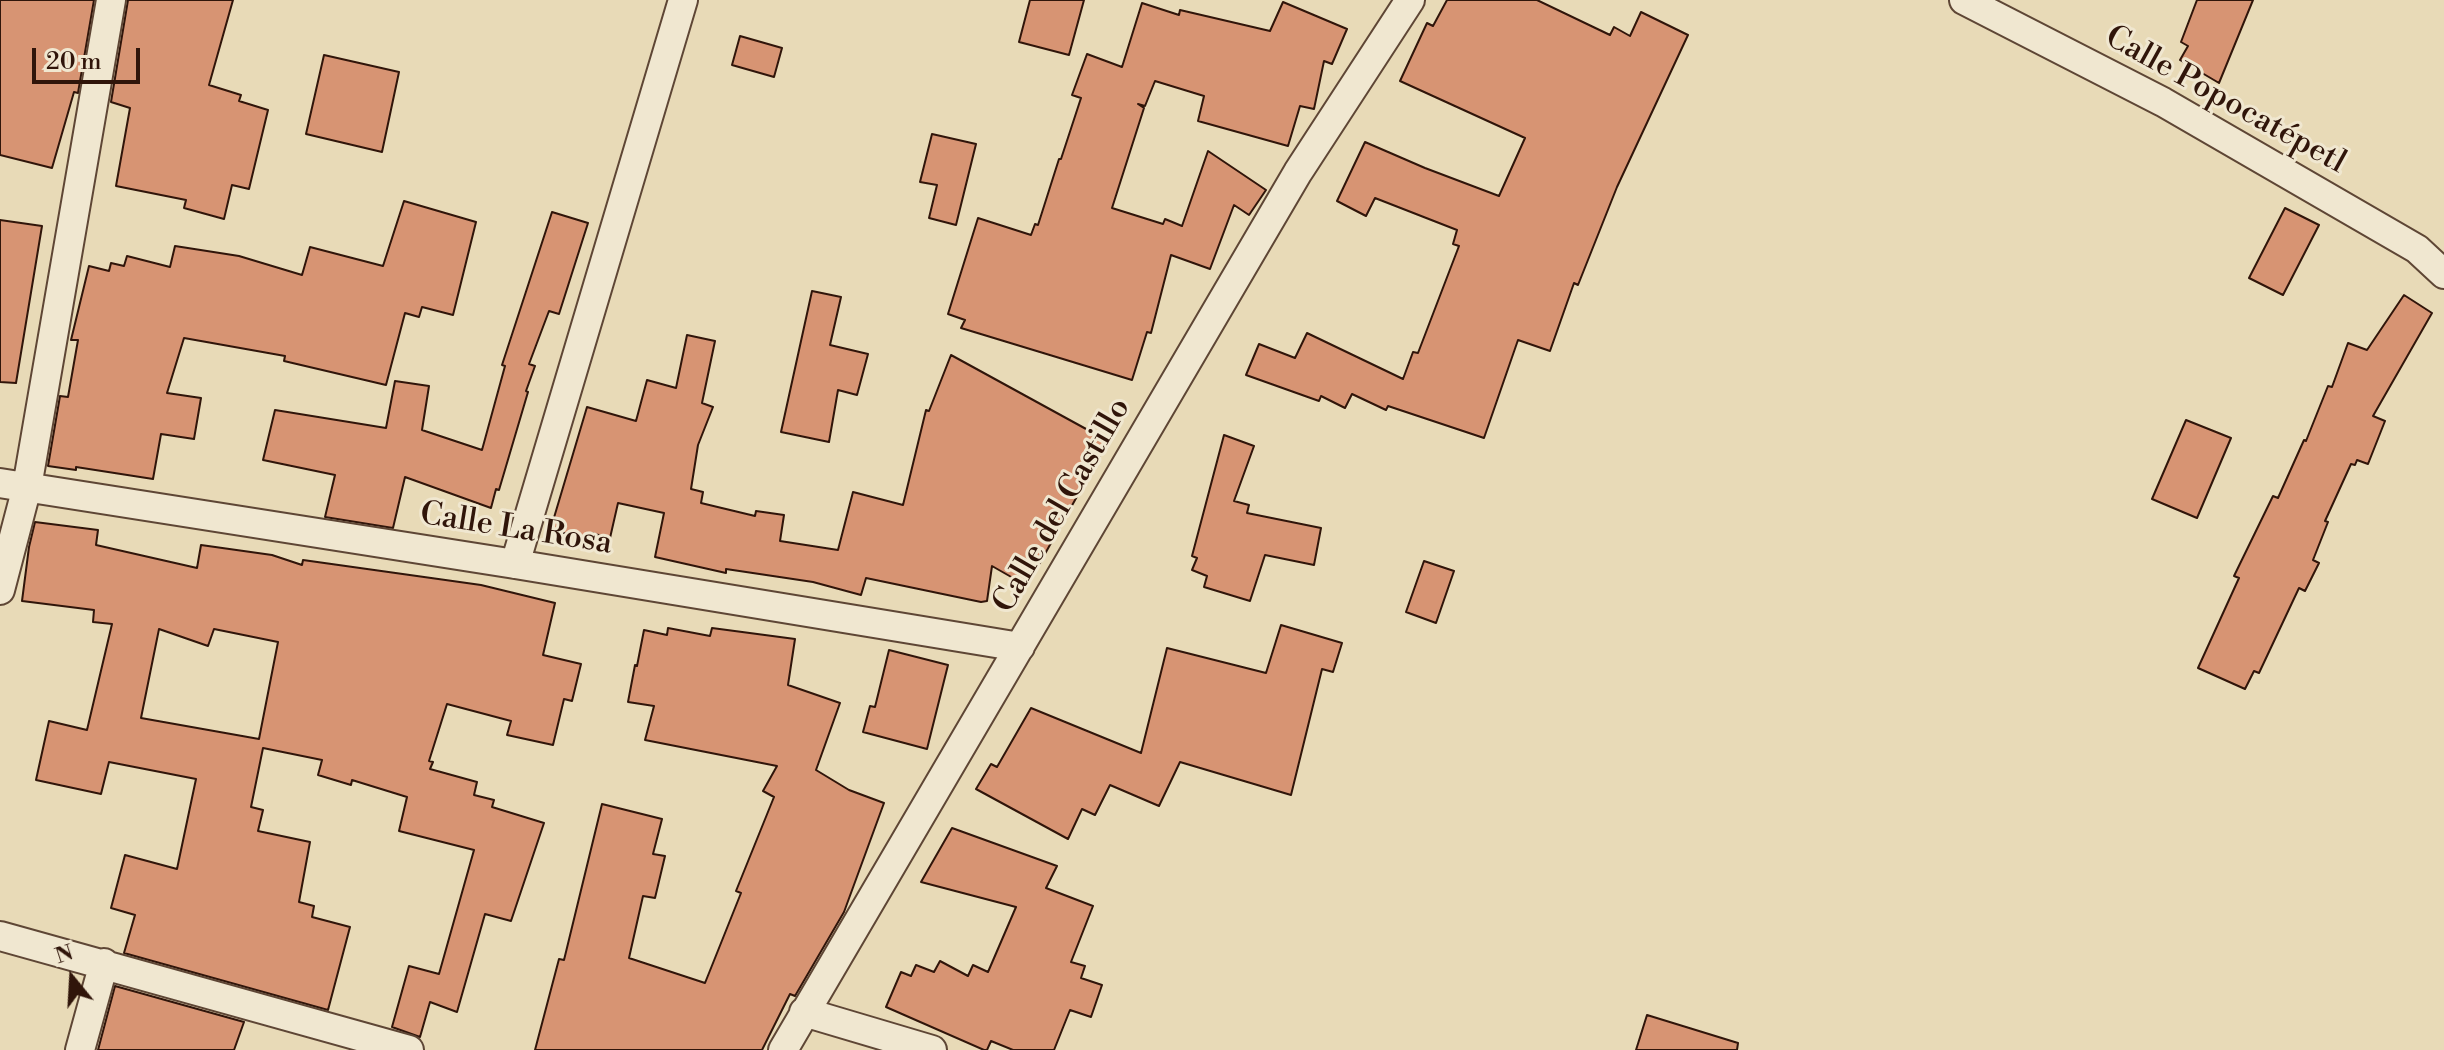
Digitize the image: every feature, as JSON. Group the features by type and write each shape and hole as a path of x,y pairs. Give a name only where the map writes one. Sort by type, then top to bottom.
{"street":[{"path":"0,590 14,485 111,0"},
{"path":"515,564 683,0"},
{"name":"Calle del Castillo","path":"783,1050 1298,172 1410,0"},
{"name":"Calle Popocatépetl","path":"1964,0 2177,109 2417,249 2444,274"},
{"name":"Calle La Rosa","path":"14,485 1020,647"},
{"path":"0,936 409,1050"},
{"path":"80,1050 104,963"},
{"path":"804,1012 932,1050"}],"building":[{"path":"0,0 94,0 78,93 74,92 52,168 0,155"},
{"path":"128,0 233,0 209,85 241,95 239,101 268,110 249,189 232,185 224,219 184,208 186,200 116,186 130,108 111,102"},
{"path":"1030,0 1084,0 1069,55 1019,42"},
{"path":"1447,0 1537,0 1610,35 1614,27 1630,36 1641,12 1688,35 1617,187 1578,285 1574,283 1550,351 1518,340 1484,438 1388,406 1386,410 1352,394 1345,408 1321,396 1319,401 1246,375 1259,344 1295,358 1307,333 1403,379 1413,352 1418,353 1459,246 1453,244 1457,230 1375,198 1366,216 1337,201 1365,142 1499,196 1525,138 1400,81 1427,23 1433,26"},
{"path":"2197,0 2253,0 2219,83 2180,60 2188,46 2181,42"},
{"path":"1283,2 1347,29 1332,64 1324,61 1314,109 1300,106 1288,146 1198,121 1204,96 1155,81 1145,106 1138,104 1144,108 1112,208 1163,224 1165,219 1182,226 1208,151 1266,190 1249,215 1234,205 1210,269 1171,255 1151,333 1147,332 1132,380 961,328 965,320 948,314 978,218 1031,235 1035,224 1038,225 1081,98 1072,95 1087,54 1122,67 1142,3 1179,15 1180,10 1270,31"},
{"path":"740,36 782,48 774,77 732,65"},
{"path":"324,55 399,72 382,152 306,134"},
{"path":"932,134 976,144 956,225 929,218 937,185 920,182"},
{"path":"404,201 476,222 453,315 422,307 419,317 405,313 386,385 284,361 285,356 184,338 167,393 201,398 194,439 161,434 153,479 76,467 76,470 48,466 60,396 68,397 78,340 71,340 89,266 109,271 111,263 124,266 127,256 170,267 175,246 239,256 302,275 310,247 383,266"},
{"path":"2285,208 2319,225 2283,295 2249,278"},
{"path":"552,212 588,223 559,314 549,311 529,364 535,366 491,508 405,477 393,528 325,517 335,475 263,460 275,410 386,428 395,381 429,386 422,430 482,450 505,366 502,365"},
{"path":"0,220 42,226 16,383 0,382"},
{"path":"812,291 841,297 830,345 868,354 857,395 838,390 829,442 781,432"},
{"path":"2404,295 2432,313 2373,416 2385,421 2368,464 2357,460 2355,465 2351,464 2325,521 2328,522 2313,560 2319,563 2305,591 2299,588 2259,673 2254,671 2245,689 2198,668 2239,578 2234,576 2273,496 2278,498 2306,441 2328,386 2332,387 2348,343 2367,350"},
{"path":"687,335 715,341 702,403 713,407 698,445 691,489 703,492 701,503 755,516 756,511 784,515 780,541 838,550 853,492 903,505 926,410 929,411 951,355 1108,441 1027,586 992,566 987,601 981,602 866,578 861,595 813,582 726,569 726,573 655,557 664,513 618,503 610,538 591,533 590,537 550,531 587,407 636,421 647,380 676,388"},
{"path":"2186,420 2231,438 2197,518 2152,499"},
{"path":"1224,435 1254,446 1234,501 1249,505 1247,513 1321,528 1314,565 1265,555 1250,601 1204,587 1207,576 1192,570 1197,558 1192,556"},
{"path":"35,522 98,530 96,545 197,568 201,545 272,555 302,565 303,560 481,585 555,603 543,655 581,664 572,701 564,699 553,745 507,735 511,721 447,704 429,761 433,762 430,769 477,782 474,795 494,800 492,807 544,823 511,921 485,914 457,1012 430,1002 420,1037 392,1027 409,966 439,974 474,850 399,831 407,797 352,780 351,785 318,775 322,760 263,748 251,807 263,810 258,831 310,842 299,902 314,906 312,917 350,927 328,1010 124,953 135,915 111,908 125,855 177,869 196,779 109,762 101,794 36,780 49,721 87,730 112,624 93,622 94,610 22,601","holes":["159,629 208,646 214,629 278,642 259,739 141,718"]},
{"path":"1424,561 1454,571 1436,623 1406,612"},
{"path":"1281,625 1342,643 1333,672 1322,669 1291,795 1180,762 1159,806 1110,785 1095,815 1082,809 1068,839 976,789 991,764 997,767 1031,708 1141,753 1167,648 1266,673"},
{"path":"668,628 710,636 712,628 795,639 788,685 840,703 816,770 849,790 884,803 844,912 795,996 790,994 762,1050 535,1050 559,959 564,960 602,804 662,819 653,854 665,856 655,898 643,896 629,958 705,983 741,893 736,891 774,797 763,791 777,766 645,740 654,706 628,702 635,665 644,630 667,635"},
{"path":"889,650 948,665 927,749 863,732 870,706 875,707"},
{"path":"952,828 1057,866 1046,888 1093,906 1071,962 1085,966 1081,978 1102,985 1091,1017 1070,1010 1054,1050 1013,1050 991,1041 984,1050 886,1007 901,972 911,976 916,965 934,972 940,961 968,976 973,965 988,972 1016,907 921,882"},
{"path":"115,986 244,1022 234,1050 98,1050"},
{"path":"1647,1015 1738,1043 1737,1050 1636,1050"}]}
